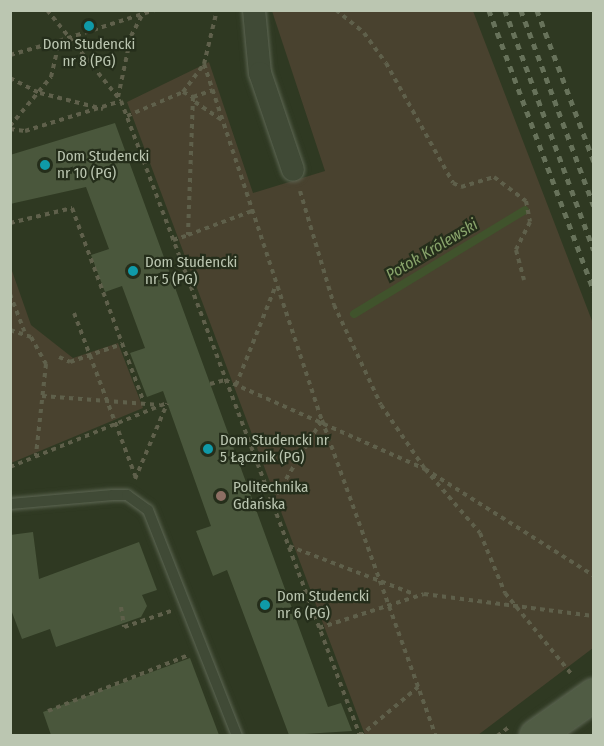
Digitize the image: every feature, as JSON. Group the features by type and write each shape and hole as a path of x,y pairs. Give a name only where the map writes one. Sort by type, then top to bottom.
{"main road":[{"path":"536,735 584,686"}],"street":[{"path":"254,10 260,73 293,171"}],"lane":[{"path":"10,504 127,495 148,510 237,735"}],"path":[{"path":"46,10 120,99 360,735 418,687"},
{"path":"10,55 155,10"},
{"path":"127,116 183,92 204,64 217,10"},
{"path":"336,10 364,33 386,63 437,155 461,187 494,177 526,201 530,222 516,250 524,280"},
{"path":"59,41 51,77 10,128 25,131 104,109 120,99 131,36 142,15"},
{"path":"204,64 322,420 436,735"},
{"path":"10,78 40,93 104,109"},
{"path":"194,99 213,89"},
{"path":"183,92 223,120"},
{"path":"188,235 194,99"},
{"path":"293,171 334,305 381,405 425,469 480,533 513,604 584,686"},
{"path":"10,223 72,208 144,403"},
{"path":"173,240 252,211"},
{"path":"236,385 276,285"},
{"path":"10,294 24,332 46,364 36,455"},
{"path":"74,313 135,478"},
{"path":"10,330 24,332"},
{"path":"59,357 70,362 122,344"},
{"path":"210,384 225,380 322,420 425,469 594,576"},
{"path":"42,396 164,405"},
{"path":"10,467 164,405"},
{"path":"127,495 165,420 164,405"},
{"path":"272,502 322,420"},
{"path":"288,546 380,584 415,594 513,604 594,616"},
{"path":"319,628 415,594"},
{"path":"121,607 124,627 185,605"},
{"path":"48,711 203,650"}],"shaded area":[{"path":"272,11 473,11 594,326 593,648 478,735 365,735 127,102 209,62 253,193 325,171"},
{"path":"11,268 31,325 73,358 118,343 143,408 11,463"}],"building":[{"name":"Politechnika Gdańska","path":"115,123 328,707 341,703 352,731 289,735 227,570 213,576 196,531 211,526 163,391 147,397 130,353 145,348 122,286 105,292 91,255 109,249 86,187 10,204 10,155"},
{"path":"33,532 39,579 139,542 157,590 142,595 147,606 141,617 56,647 50,629 22,639 10,607 10,535"},
{"path":"190,658 219,735 51,735 43,712"}],"waterway":[{"name":"Potok Królewski","path":"354,314 525,210"}],"railway":[{"path":"489,10 594,291"},
{"path":"505,10 594,250"},
{"path":"521,10 594,206"},
{"path":"537,10 594,162"}],"place":[{"name":"Dom Studencki nr 8 (PG)","path":"89,26"},
{"name":"Dom Studencki nr 10 (PG)","path":"45,165"},
{"name":"Dom Studencki nr 5 (PG)","path":"133,271"},
{"name":"Dom Studencki nr 5 Łącznik (PG)","path":"208,449"},
{"name":"Politechnika Gdańska","path":"221,496"},
{"name":"Dom Studencki nr 6 (PG)","path":"265,605"}]}
